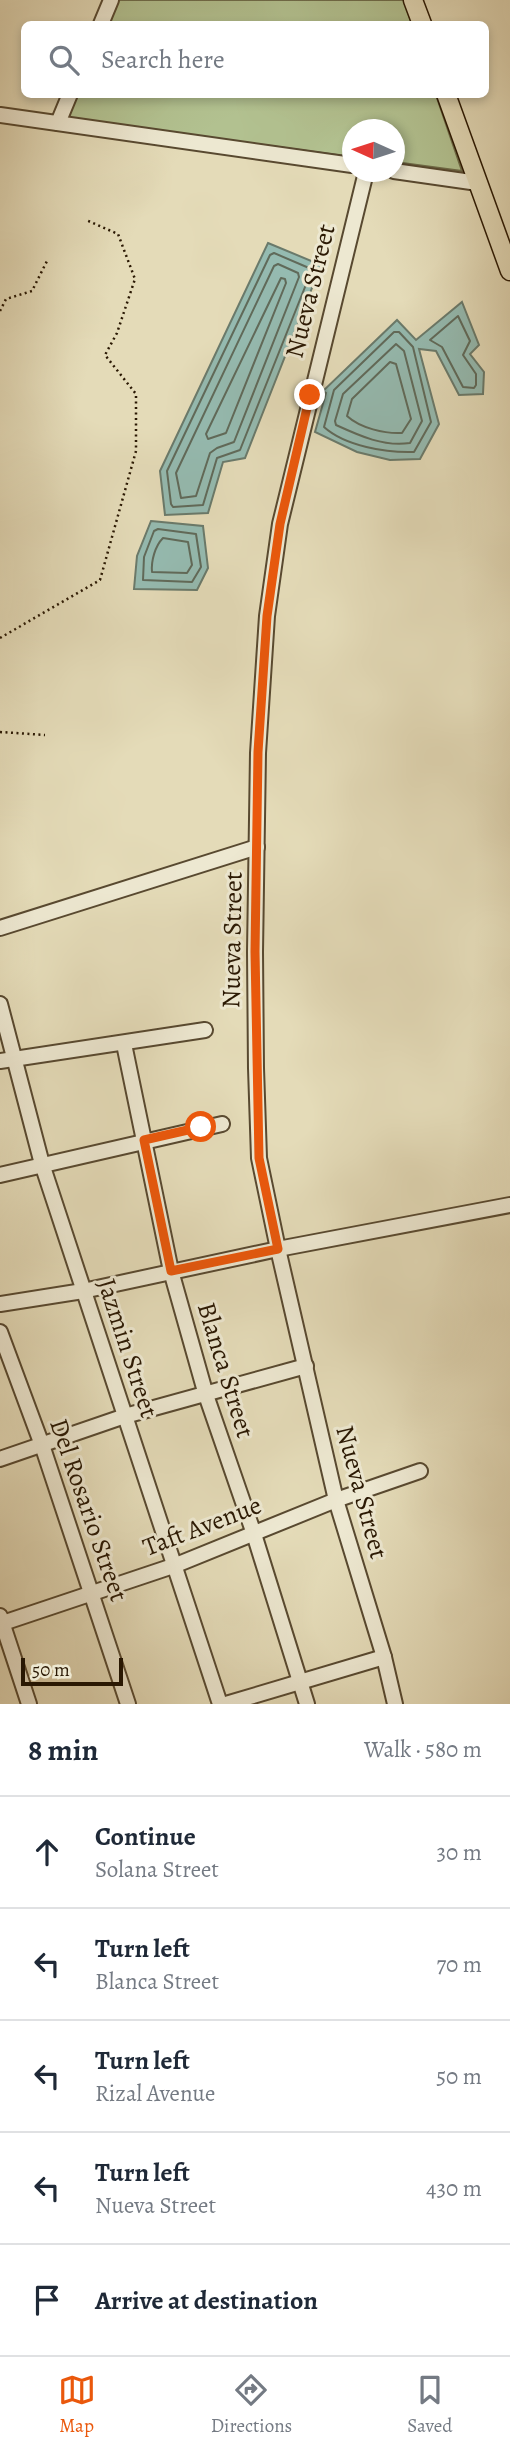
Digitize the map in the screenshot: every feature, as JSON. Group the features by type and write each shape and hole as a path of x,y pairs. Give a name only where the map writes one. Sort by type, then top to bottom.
{"main road":[{"path":"413,0 421,21"},
{"path":"447,98 510,271"}],"street":[{"path":"102,21 111,0"},
{"path":"58,123 68,98"},
{"path":"0,115 342,164"},
{"path":"405,173 478,183"},
{"name":"Nueva Street","path":"364,182 280,524 267,616 258,752 255,965 259,1158 336,1500 384,1657 395,1704"},
{"path":"0,928 257,847"},
{"name":"Jazmin Street","path":"0,1004 6,1060 176,1564 220,1704"},
{"path":"6,1060 205,1030"},
{"name":"Blanca Street","path":"124,1044 171,1271 206,1395 254,1534 307,1704"},
{"path":"0,1175 222,1124"},
{"path":"0,1304 83,1291 278,1249 510,1205"},
{"name":"Del Rosario Street","path":"0,1332 42,1445 128,1704"},
{"path":"0,1460 125,1416 306,1366"},
{"name":"Taft Avenue","path":"1,1620 176,1564 336,1500 420,1471"},
{"path":"1,1620 29,1704"},
{"path":"226,1704 384,1657"}],"path":[{"path":"0,638 100,580 136,451 136,394 105,355 117,333 135,279 118,234 86,219"},
{"path":"0,311 6,299 32,291 47,261"},
{"path":"0,732 46,735"}],"green space":[{"path":"118,0 404,0 411,21 108,21"},
{"path":"74,98 437,98 462,171 405,163 405,119 342,119 342,156 65,118"}],"water":[{"path":"268,243 321,265 245,458 223,462 208,513 165,515 160,471"},
{"path":"462,302 479,345 470,354 484,372 483,394 459,395 436,351 419,349 439,424 420,459 390,460 357,452 315,432 326,393 323,391 397,320 416,340"},
{"path":"151,521 203,526 208,568 197,590 134,589 137,556"}],"route":[{"path":"201,1127 144,1140 171,1271 278,1249 259,1158 255,952 258,752 267,616 280,524 310,395"}]}
